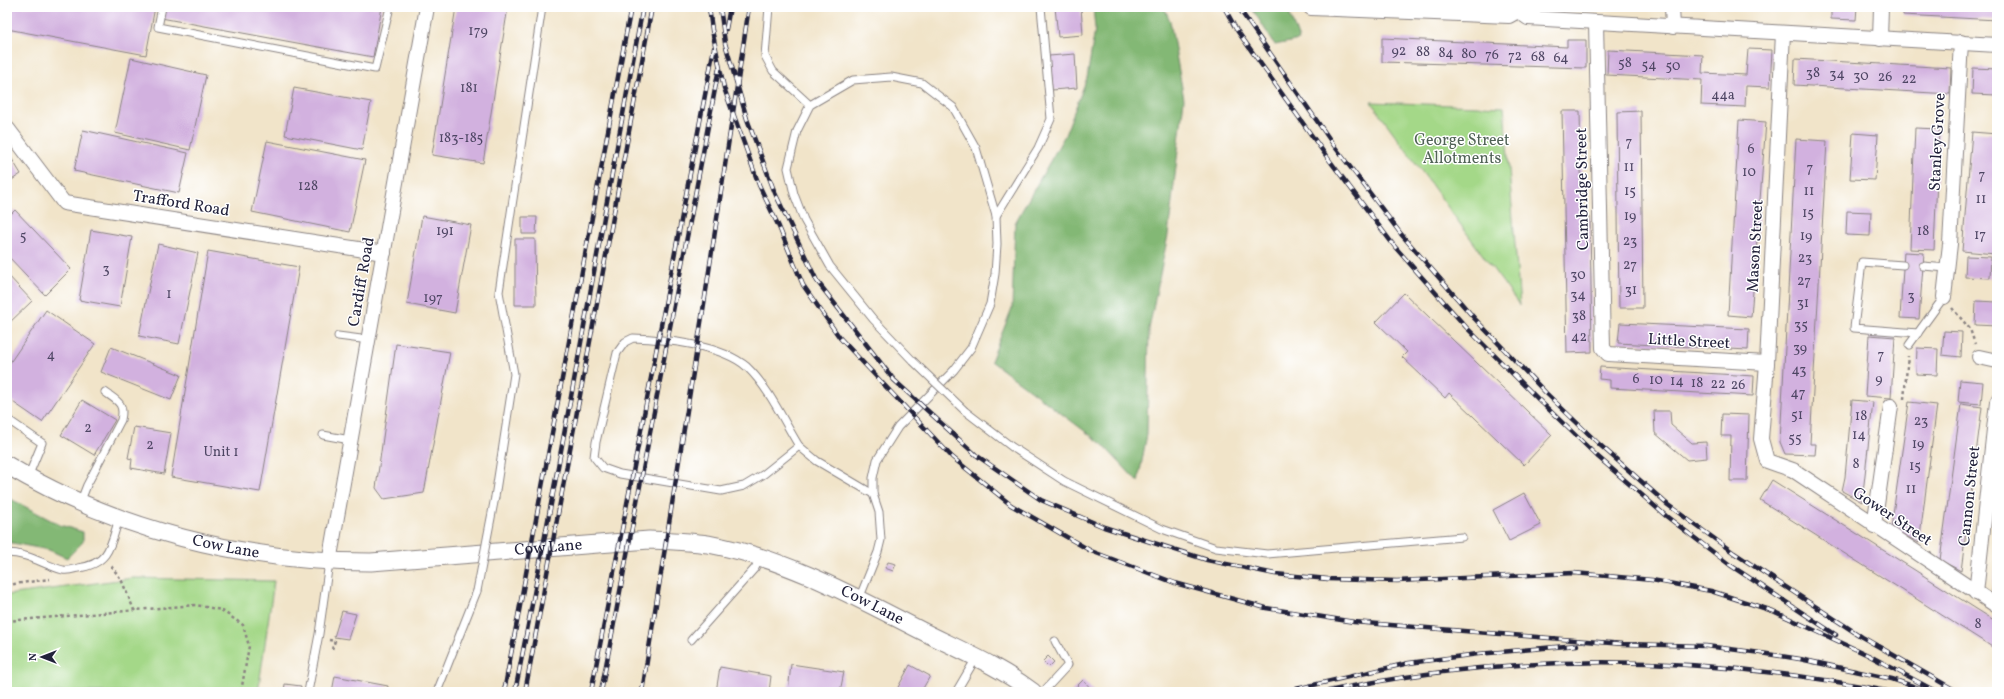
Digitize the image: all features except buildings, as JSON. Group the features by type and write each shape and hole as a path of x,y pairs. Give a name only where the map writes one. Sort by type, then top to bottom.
{"street":[{"name":"Cardiff Road","path":"329,562 427,7"},
{"path":"1672,7 1673,27"},
{"path":"1880,39 1881,7"},
{"path":"1311,8 1420,10 1509,16 1517,9 1528,18 1997,45"},
{"name":"Cambridge Street","path":"1596,22 1603,348 1608,354"},
{"name":"Mason Street","path":"1767,461 1762,439 1783,33"},
{"name":"Stanley Grove","path":"1944,297 1950,244 1961,42"},
{"name":"Trafford Road","path":"8,129 64,203 384,253"},
{"name":"Little Street","path":"1608,354 1767,364"},
{"path":"1979,358 1997,361"},
{"name":"Cannon Street","path":"1976,593 1997,402"},
{"path":"1874,526 1891,406"},
{"name":"Gower Street","path":"1767,461 1793,470 1874,526 1997,606"},
{"name":"Cow Lane","path":"7,465 80,503 120,518 206,544 275,557 329,562 400,561 555,546 649,540 713,545 789,567 859,599 1016,679 1033,692"}],"lane":[{"path":"162,7 158,27 375,69 390,7"},
{"path":"437,692 478,591 495,497 514,374 499,292 542,7"},
{"path":"769,7 765,56 773,71 810,105"},
{"path":"996,216 1038,148 1051,119 1042,7"},
{"path":"859,599 878,552 881,540 879,512 873,494 873,478 878,460 884,447 898,426 954,370 971,348 982,326 990,304 995,274 997,244 996,216 976,148 953,107 922,84 891,77 853,80 810,105 797,131 788,168 794,194 804,220 830,266 873,319 913,361 965,411 1012,448 1064,481 1162,529 1216,548 1267,554 1462,538"},
{"path":"1903,265 1862,262 1854,328 1918,333"},
{"path":"1923,266 1947,268"},
{"path":"1909,345 1944,297"},
{"path":"338,336 369,340"},
{"path":"798,446 764,474 744,486 721,491 620,474 603,468 594,457 617,353 625,342 632,338 685,343 732,356 746,367 761,384 798,446 817,460 873,494"},
{"path":"80,503 87,485 121,420 123,411 121,404 105,392"},
{"path":"7,419 42,443 28,477"},
{"path":"323,436 350,440"},
{"path":"7,553 15,553 36,559 64,570 98,563 105,558 120,518"},
{"path":"691,640 755,568 760,558"},
{"path":"308,692 319,634 329,562"},
{"path":"1043,692 1068,665 1055,641"},
{"path":"956,692 976,658"}],"path":[{"path":"1944,297 1970,329 1979,358"},
{"path":"1891,406 1896,406 1904,399 1909,345"},
{"path":"105,558 121,579 134,610"},
{"path":"7,585 50,579 64,570"},
{"path":"7,622 196,605 221,610 243,625 249,646 241,692"},
{"path":"330,635 329,640 334,641 332,650"}],"green space":[{"path":"1093,7 1164,7 1170,21 1184,99 1168,235 1149,329 1147,434 1138,482 1102,444 991,361 1012,308 1015,223 1065,135 1087,78 1095,29"},
{"path":"1251,7 1287,7 1299,40 1275,45"},
{"name":"George Street Allotments","path":"1371,102 1504,107 1520,306"},
{"path":"7,497 60,525 83,532 83,542 67,558 49,550 7,542"},
{"path":"133,578 274,581 258,692 7,692 7,595"}],"railway":[{"path":"504,692 631,7"},
{"path":"515,692 643,7"},
{"path":"525,692 652,7"},
{"path":"709,7 712,30 724,88 759,185 779,227 803,285 840,338 952,457 1011,505 1091,551 1175,583 1266,608 1354,622 1623,644 1706,646 1800,659 1892,679 1930,692"},
{"path":"720,7 725,43 747,119 775,193 817,281 894,380 976,455 1041,500 1104,527 1207,560 1275,574 1328,579 1397,581 1574,573 1652,580 1711,591 1773,611 1868,655 1937,692"},
{"path":"726,29 730,7"},
{"path":"642,692 704,304 749,7"},
{"path":"1224,7 1236,29 1327,157 1395,247 1466,327 1597,456 1666,516 1730,565 1836,635"},
{"path":"1238,7 1335,147 1401,234 1475,319 1546,393 1600,445 1668,505 1734,553 1862,637 1958,692"},
{"path":"591,692 714,48"},
{"path":"601,692 719,68"},
{"path":"1283,692 1409,663 1478,654 1577,645"},
{"path":"1324,692 1395,679 1466,669 1537,664 1608,662 1679,664 1750,670 1821,679 1892,692"}]}
